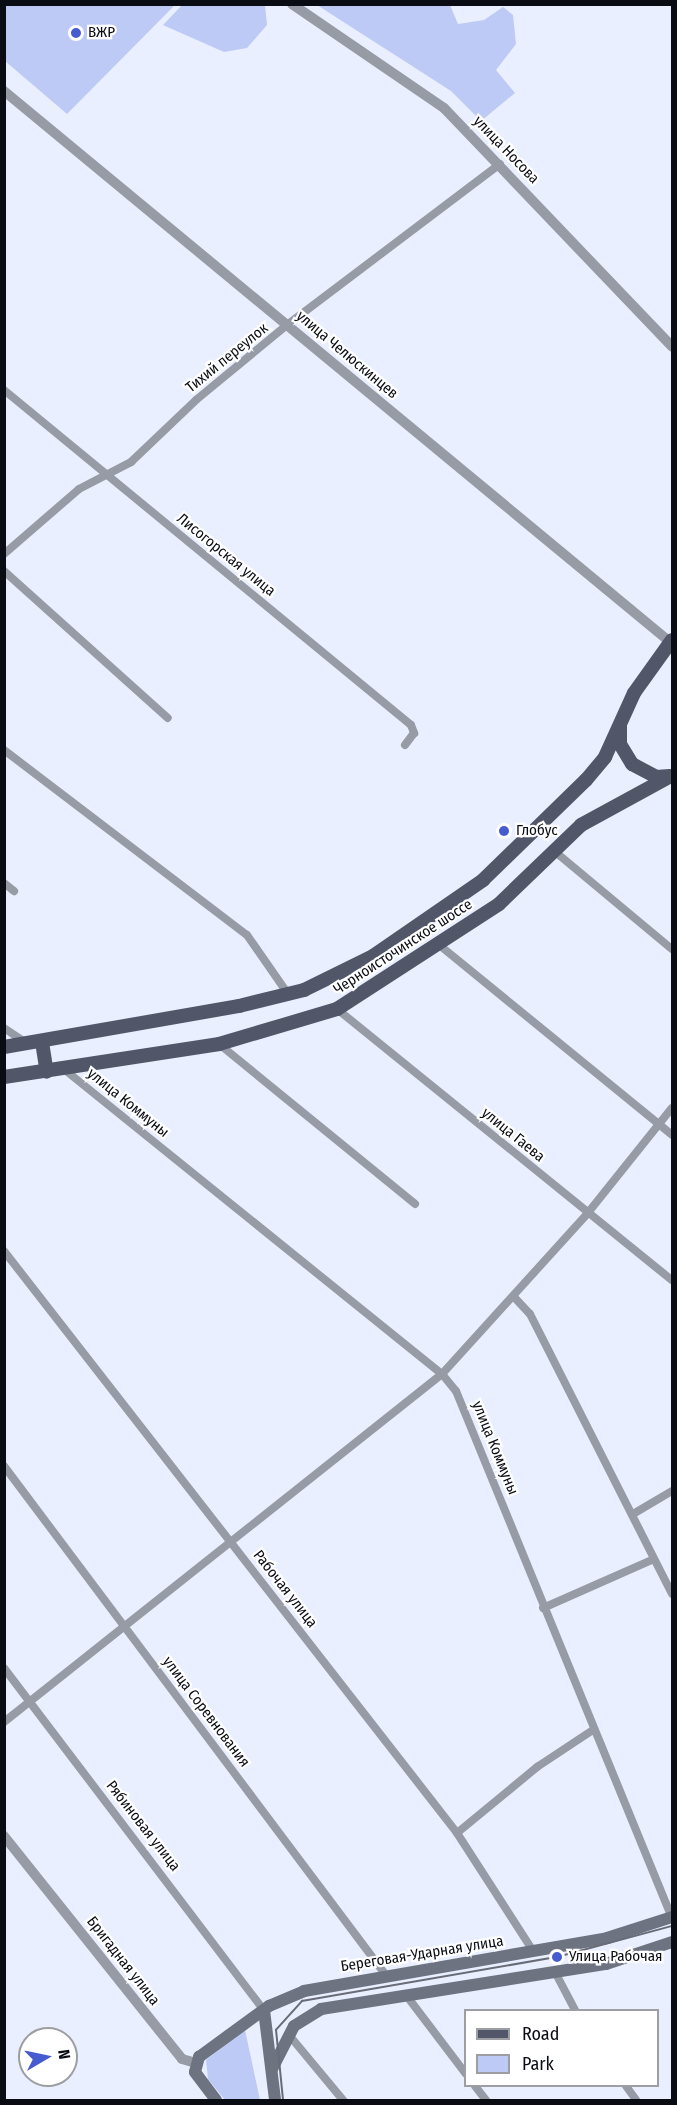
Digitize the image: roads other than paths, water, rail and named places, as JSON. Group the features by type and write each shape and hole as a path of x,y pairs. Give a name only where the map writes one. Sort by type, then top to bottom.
{"main road":[{"name":"Черноисточинское шоссе","path":"4,1047 42,1042 288,994 372,956 483,880 586,780 605,757 620,721 671,641"},
{"path":"620,721 620,744 632,764 656,777 672,775"},
{"name":"Черноисточинское шоссе","path":"4,1077 65,1070 219,1044 337,1010 498,904 581,825 672,775"},
{"path":"42,1042 47,1072"},
{"name":"Береговая-Ударная улица","path":"196,2063 262,2005 304,1991 385,1974 533,1952 607,1938 672,1918"},
{"path":"272,2068 289,2035 301,2018 321,2008 631,1959 672,1942"},
{"path":"262,2005 275,2100"},
{"path":"196,2063 200,2080 216,2100"}],"street":[{"name":"улица Носова","path":"292,4 420,88 500,164 672,347"},
{"name":"улица Челюскинцев","path":"4,92 671,641"},
{"name":"Тихий переулок","path":"4,554 79,489 131,462 287,325 500,164"},
{"name":"Лисогорская улица","path":"4,390 411,725 414,733 405,745"},
{"path":"4,571 168,718"},
{"path":"4,750 247,935 288,994"},
{"path":"553,850 672,949"},
{"path":"4,883 14,891"},
{"path":"438,945 672,1134"},
{"name":"улица Гаева","path":"337,1010 587,1214 672,1280"},
{"path":"4,1028 28,1044"},
{"path":"219,1044 415,1204"},
{"name":"улица Коммуны","path":"65,1070 442,1374 474,1426 543,1608 672,1918"},
{"path":"4,1722 125,1629 230,1541 442,1374 587,1214 672,1108"},
{"name":"Рабочая улица","path":"4,1251 458,1833 533,1952"},
{"path":"514,1297 530,1314 672,1594"},
{"name":"улица Соревнования","path":"4,1466 385,1974"},
{"path":"633,1514 672,1491"},
{"path":"543,1608 654,1559"},
{"name":"Рябиновая улица","path":"4,1668 262,2005"},
{"path":"458,1833 537,1767 593,1730"},
{"name":"Бригадная улица","path":"4,1836 182,2060 196,2063"},
{"path":"555,1972 574,2009"},
{"path":"406,1995 464,2073"},
{"path":"289,2035 344,2100"},
{"path":"476,2087 486,2100"},
{"path":"627,2087 636,2100"}],"tram line":[{"path":"283,2100 276,2030 302,2001 557,1957 672,1926"}],"place":[{"name":"ВЖР","path":"76,33"},
{"name":"Глобус","path":"504,831"},
{"name":"Улица Рабочая","path":"557,1957"}]}
